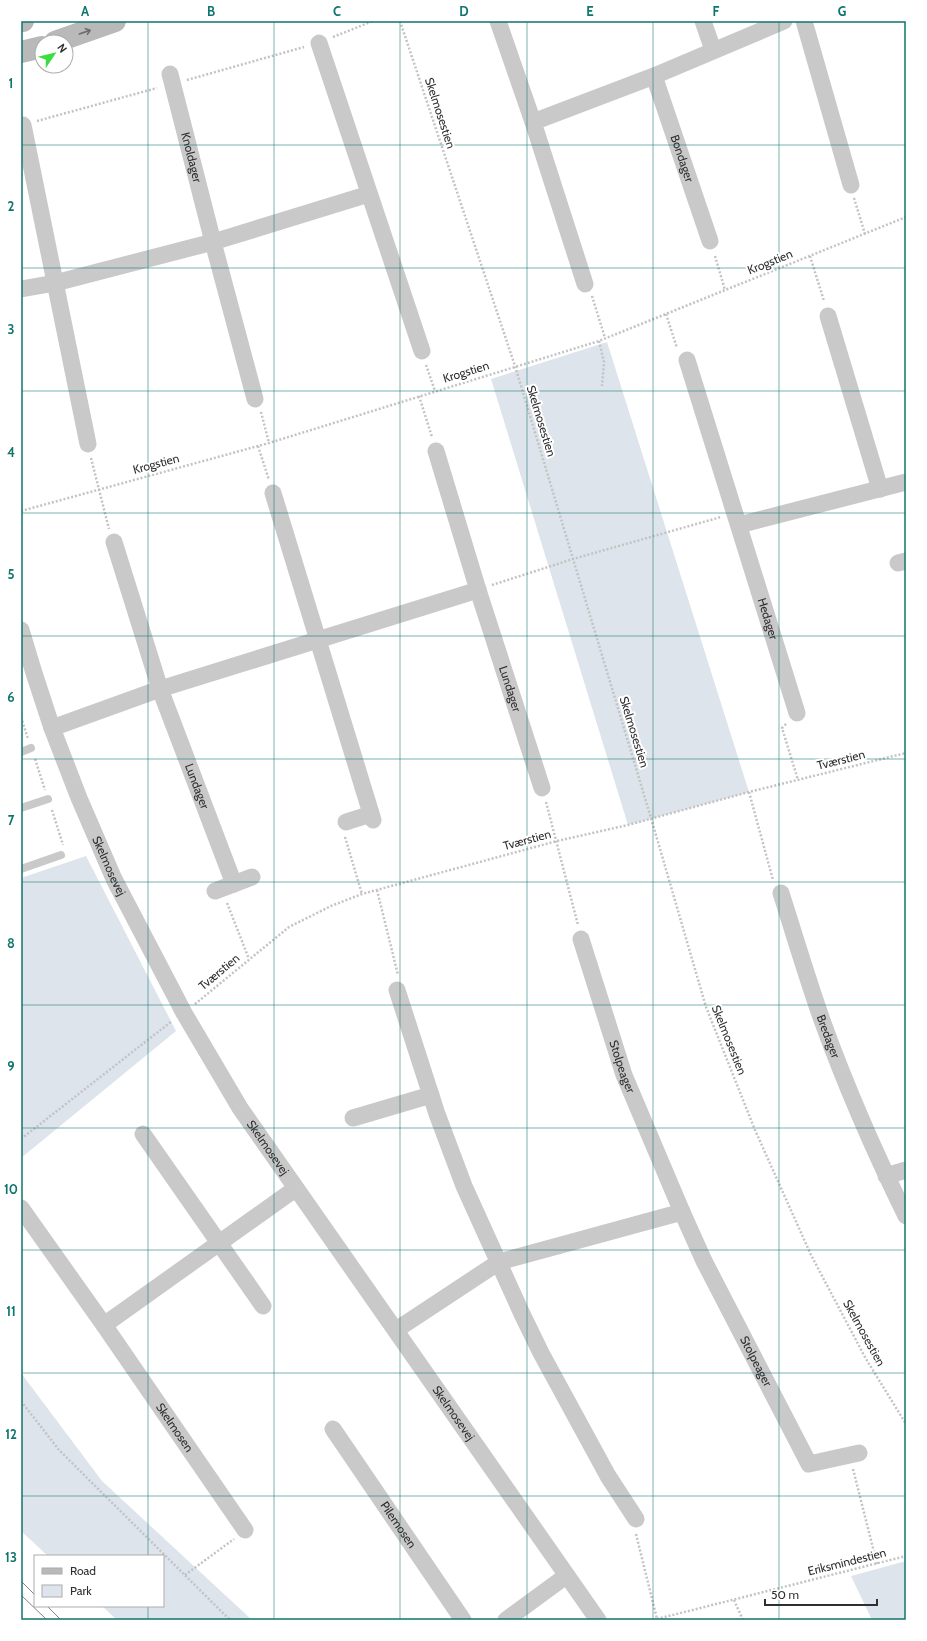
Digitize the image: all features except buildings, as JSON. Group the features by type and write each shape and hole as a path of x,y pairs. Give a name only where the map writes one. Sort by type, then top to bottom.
{"street":[{"path":"74,35 115,21"},
{"path":"498,21 533,122 585,284"},
{"path":"703,21 713,50"},
{"path":"533,122 654,76 784,21"},
{"path":"804,21 850,185"},
{"path":"319,43 422,351"},
{"path":"21,52 34,49"},
{"name":"Bondager","path":"654,76 710,241"},
{"name":"Knoldager","path":"171,79 212,242 255,399"},
{"path":"23,124 88,444"},
{"path":"21,289 55,283 212,242 369,194"},
{"path":"828,316 880,489"},
{"name":"Hedager","path":"687,360 797,713"},
{"name":"Lundager","path":"436,451 478,590 542,788"},
{"path":"737,519 880,489 906,482"},
{"path":"273,493 319,639 372,817 346,822"},
{"name":"Lundager","path":"114,542 223,888"},
{"path":"52,728 160,689 478,590"},
{"name":"Skelmosevej","path":"21,630 27,675 52,728 79,798 114,879 184,1013 240,1108 295,1189 396,1330 598,1620"},
{"path":"223,888 252,877"},
{"name":"Bredager","path":"781,893 823,1023 862,1124 906,1216"},
{"name":"Stolpeager","path":"581,940 624,1075 682,1212 704,1261 810,1464 854,1454"},
{"path":"397,990 431,1095 464,1186 542,1353 608,1476 636,1520"},
{"path":"352,1118 431,1095"},
{"path":"143,1134 263,1306"},
{"path":"886,1176 906,1170"},
{"path":"104,1325 295,1189"},
{"name":"Skelmosen","path":"21,1208 104,1325 245,1530"},
{"path":"396,1330 499,1262 682,1212"},
{"name":"Pilemosen","path":"333,1429 463,1620"},
{"path":"506,1620 566,1576"}],"lane":[{"path":"21,752 32,748"},
{"path":"21,808 48,799"},
{"path":"21,869 61,855"}],"path":[{"path":"23,124 48,119 171,79 319,43 373,21"},
{"name":"Skelmosestien","path":"400,21 515,366 574,559 706,1007 755,1130 811,1255 866,1359 906,1424"},
{"path":"850,185 865,234"},
{"name":"Krogstien","path":"21,511 269,443 599,341 906,217"},
{"path":"710,241 725,290"},
{"path":"810,256 828,316"},
{"path":"585,284 593,300 605,338"},
{"path":"666,314 678,352 687,360"},
{"path":"599,341 604,362 602,386"},
{"path":"422,351 435,391"},
{"path":"419,396 436,451"},
{"path":"255,399 259,406 269,443"},
{"path":"88,444 98,489 114,542"},
{"path":"258,446 273,493"},
{"path":"478,590 574,559 737,519"},
{"path":"797,713 782,728 798,780"},
{"name":"Tværstien","path":"21,1139 164,1026 184,1013 289,927 331,906 362,894 557,841 628,825 749,792 906,753"},
{"path":"542,788 557,841 581,940"},
{"path":"749,792 773,882 781,893"},
{"path":"346,822 344,834 362,894"},
{"path":"223,888 249,959"},
{"path":"377,890 398,976 397,990"},
{"path":"21,1401 59,1450 230,1620"},
{"path":"854,1454 877,1564"},
{"path":"636,1520 634,1528 655,1619"},
{"path":"184,1575 245,1530"},
{"name":"Eriksmindestien","path":"655,1619 906,1556"},
{"path":"734,1600 743,1620"}],"green space":[{"path":"607,342 749,792 628,825 491,379"},
{"path":"86,856 176,1031 21,1158 21,878"},
{"path":"21,1373 102,1481 252,1620 117,1620 103,1607 164,1607 164,1555 47,1555 21,1531"},
{"path":"906,1561 906,1620 872,1620 851,1576"}],"tram line":[{"path":"21,1581 34,1594"},
{"path":"21,1595 47,1620"},
{"path":"48,1607 61,1620"}]}
